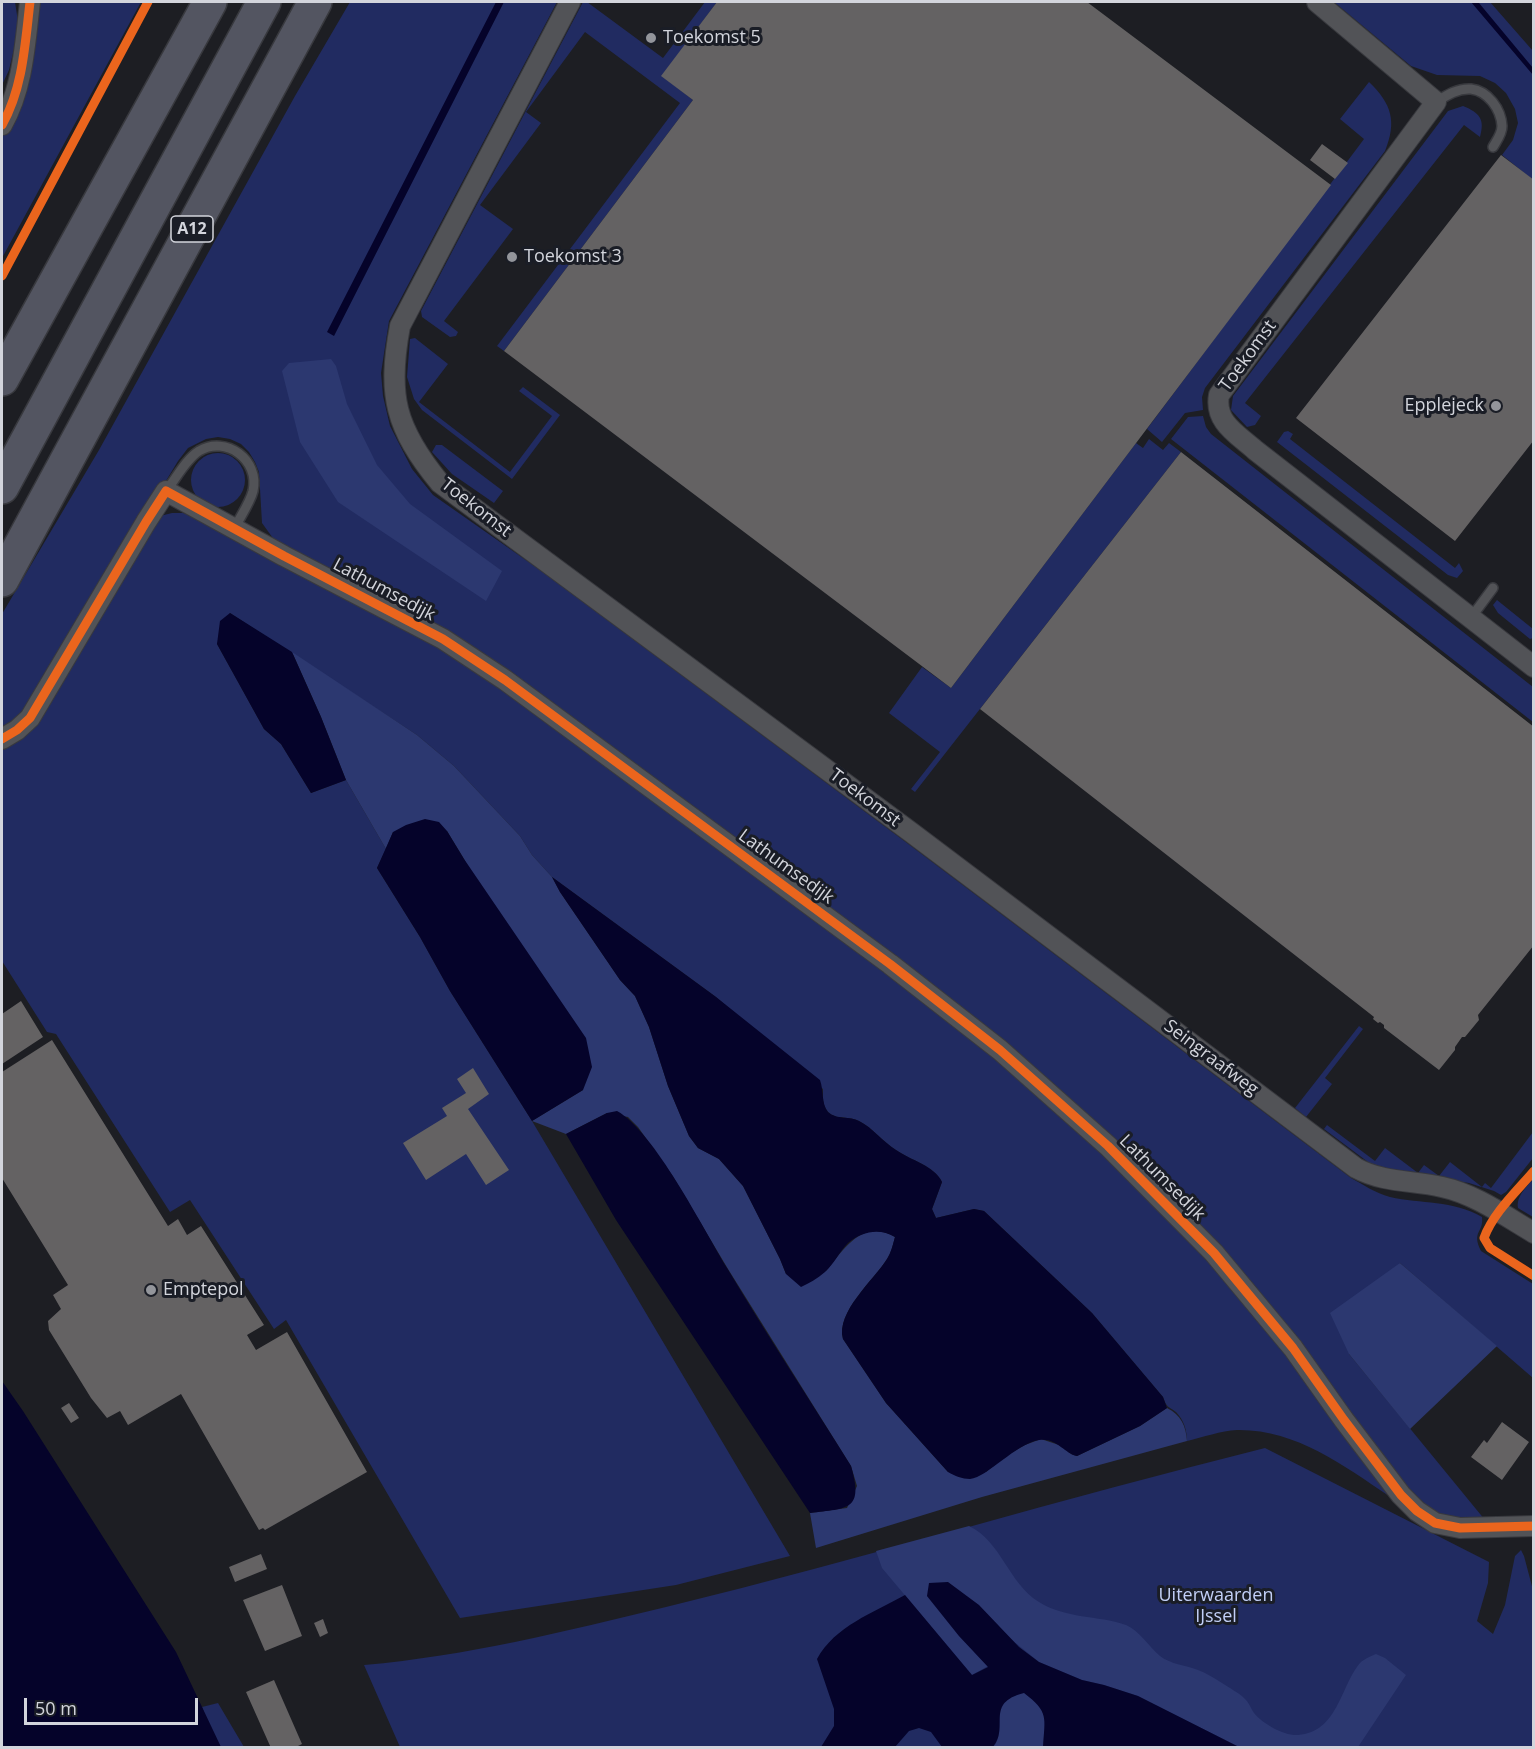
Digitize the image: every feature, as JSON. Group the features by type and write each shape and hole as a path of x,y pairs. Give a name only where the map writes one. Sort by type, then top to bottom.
{"highway":[{"path":"2,379 210,2"},
{"name":"A12","path":"2,487 264,2"},
{"name":"A12","path":"2,580 315,2"}],"street":[{"path":"2,125 11,109 20,79 30,2"},
{"name":"Toekomst","path":"570,2 400,326 394,356 393,381 399,417 420,458 440,483 912,833"},
{"path":"1317,2 1436,102"},
{"name":"Toekomst","path":"1436,102 1219,395 1217,404 1219,413 1227,425 1241,438 1533,667"},
{"path":"2,739 17,730 30,718 166,491"},
{"name":"Lathumsedijk","path":"166,491 442,639 506,680 890,964 1000,1050 1108,1146 1214,1253 1293,1348 1344,1420 1401,1494 1417,1511 1436,1523 1461,1528 1533,1526"},
{"name":"Seingraafweg","path":"912,833 1356,1168 1388,1180 1441,1186 1461,1192 1533,1233"}],"lane":[{"path":"1436,102 1452,93 1472,89 1490,99 1496,106 1502,126 1500,136 1493,147"},
{"path":"166,491 190,459 199,451 221,446 233,449 247,461 252,473 253,490 234,529"},
{"path":"1470,619 1493,588"}],"green space":[{"path":"2,2 15,2 19,28 9,70 2,85"},
{"path":"33,2 141,2 2,258 2,137 13,115"},
{"path":"350,2 557,2 389,321 381,373 383,396 390,426 412,469 433,495 540,570 907,843 1351,1178 1390,1197 1448,1205 1482,1217 1477,1236 1481,1251 1533,1284 1533,1378 1400,1263 1349,1354 1485,1520 1471,1524 1425,1510 1140,1171 662,790 275,541 262,523 259,472 249,452 241,444 218,437 206,439 188,448 29,707 2,733 2,614 99,450 295,96"},
{"path":"583,2 587,2 663,58 705,2 717,2 662,76 693,100 504,351 497,346 680,103 585,32 526,112 541,123 480,205 513,229 444,321 458,332 456,336 450,337 422,317 421,311"},
{"path":"1334,2 1490,2 1533,51 1533,180 1502,155 1513,140 1518,123 1515,109 1506,93 1495,83 1480,76 1437,75 1411,66"},
{"path":"1369,82 1383,98 1390,114 1391,131 1385,151 1205,388 1202,397 1203,410 1185,413 1162,442 1147,429 1364,139 1340,119"},
{"path":"1463,106 1480,117 1482,126 1480,137 1464,125 1245,403 1261,416 1255,425 1247,427 1231,410 1233,396 1448,111"},
{"path":"415,338 448,364 419,402 510,472 552,416 519,391 523,387 560,415 512,479 422,410 414,399 407,377 410,339"},
{"path":"1203,416 1211,434 1533,687 1533,722 1171,439 1188,417"},
{"path":"1288,431 1293,434 1290,439 1455,568 1459,563 1463,571 1457,578 1448,575 1277,442 1284,432"},
{"path":"1149,439 1163,450 1169,443 1181,452 915,792 911,789 940,752 889,713 922,667 951,688 1136,443 1143,448"},
{"path":"436,445 442,445 503,491 494,503 452,474 432,452"},
{"path":"218,453 228,455 237,461 243,470 245,480 243,490 237,499 228,505 218,507 208,505 199,499 193,490 191,480 193,470 199,461 208,455"},
{"path":"172,513 193,516 382,613 481,671 915,990 1058,1110 1145,1192 1272,1332 1393,1494 1389,1496 1318,1451 1279,1436 1258,1431 1237,1430 1187,1441 1179,1415 1167,1405 1163,1397 1092,1313 984,1211 974,1209 936,1218 932,1209 942,1182 939,1176 896,1150 859,1121 835,1116 828,1112 824,1104 823,1089 716,997 552,877 532,855 520,836 454,766 417,735 230,613 217,644 264,729 281,744 311,793 346,780 386,849 377,868 450,991 532,1121 790,1556 676,1585 460,1618 286,1320 274,1329 190,1200 170,1212 56,1034 47,1032 2,961 2,746 160,516"},
{"path":"1497,600 1533,629 1533,638 1530,639 1498,613 1493,605"},
{"path":"1359,1026 1363,1029 1325,1078 1332,1084 1306,1117 1295,1108"},
{"path":"1327,1125 1375,1161 1385,1148 1418,1173 1424,1165 1439,1176 1450,1162 1482,1187 1485,1183 1491,1188 1533,1132 1533,1158 1506,1192 1501,1195 1469,1183 1379,1168 1324,1129"},
{"path":"1533,1179 1533,1217 1518,1208 1518,1204 1522,1192"},
{"name":"Uiterwaarden IJssel","path":"1265,1448 1489,1562 1488,1583 1477,1621 1493,1634 1505,1605 1515,1556 1521,1550 1533,1590 1533,1747 400,1747 364,1665 441,1656 554,1634 816,1569"},
{"path":"218,1703 244,1747 216,1747 202,1707"}],"shaded area":[{"path":"496,2 504,2 334,336 327,332"},
{"path":"1471,2 1479,3 1533,68 1533,75"},
{"path":"331,359 336,366 347,404 377,465 410,504 502,571 486,601 338,502 300,442 282,371 289,363"},
{"path":"230,613 292,652 346,780 311,793 281,744 264,729 217,644 220,621"},
{"path":"292,652 417,735 454,766 520,836 532,855 552,877 620,980 635,996 649,1027 668,1086 689,1136 698,1148 719,1159 743,1186 786,1274 826,1271 847,1246 864,1234 873,1231 884,1232 895,1237 887,1259 850,1308 842,1329 843,1339 886,1403 948,1472 986,1472 1004,1457 1041,1439 1062,1446 1077,1456 1140,1426 1167,1408 1182,1422 1187,1441 982,1497 816,1548 810,1513 847,1508 857,1486 851,1466 672,1175 638,1127 628,1117 607,1113 566,1134 532,1121 583,1090 464,859 447,831 393,832 386,849 346,780"},
{"path":"425,819 439,822 447,831 586,1038 592,1067 583,1090 532,1121 450,991 377,868 393,832"},
{"path":"552,877 716,997 820,1080 824,1105 828,1112 835,1116 859,1121 896,1150 939,1176 942,1182 932,1209 936,1218 974,1209 984,1211 1092,1313 1163,1397 1167,1408 1140,1426 1077,1456 1055,1443 1039,1440 1021,1448 977,1477 964,1478 948,1472 886,1403 843,1339 842,1329 850,1308 887,1259 895,1237 883,1232 865,1233 859,1236 848,1243 825,1272 801,1287 786,1274 743,1186 719,1159 698,1148 689,1136 668,1086 649,1027 635,996 620,980"},
{"path":"617,1111 647,1139 662,1159 742,1293 851,1466 855,1492 850,1505 810,1513 616,1220 566,1134 607,1113"},
{"path":"1400,1263 1497,1346 1410,1429 1349,1354 1330,1313"},
{"path":"2,1381 176,1652 221,1747 2,1747"},
{"path":"969,1526 990,1542 1028,1594 1039,1602 1071,1614 1131,1627 1164,1659 1201,1671 1216,1679 1242,1696 1263,1721 1286,1734 1298,1735 1322,1726 1337,1707 1353,1673 1363,1660 1376,1654 1385,1658 1406,1675 1358,1747 1239,1747 1138,1696 1082,1680 1039,1662 1006,1635 927,1596 959,1636 988,1666 972,1675 882,1568 876,1551"},
{"path":"948,1582 979,1605 1019,1647 1039,1662 1082,1680 1138,1696 1239,1747 1043,1747 1044,1716 1038,1705 1024,1693 1012,1697 1001,1709 998,1739 993,1747 942,1747 931,1732 919,1728 909,1731 895,1747 821,1747 834,1726 834,1709 817,1659 844,1629 905,1595 972,1675 988,1667 927,1596 929,1583"},
{"path":"1024,1692 1039,1705 1045,1717 1044,1747 993,1748 998,1740 1001,1709 1012,1697"}],"building":[{"path":"717,2 1087,2 1331,185 951,688 504,351 693,100 661,76"},
{"path":"1322,144 1348,163 1335,179 1310,160"},
{"path":"1501,155 1534,180 1534,440 1455,541 1296,418"},
{"path":"1181,452 1534,727 1534,945 1478,1015 1479,1020 1465,1037 1462,1037 1439,1070 980,709"},
{"path":"21,1001 43,1037 2,1064 2,1014"},
{"name":"Emptepol","path":"52,1040 168,1226 178,1219 187,1235 201,1226 264,1325 247,1335 256,1350 287,1332 367,1472 265,1530 263,1528 259,1530 181,1394 128,1425 120,1411 107,1418 91,1398 49,1330 48,1321 61,1309 53,1295 68,1285 2,1178 2,1072"},
{"path":"473,1068 489,1094 468,1109 509,1170 486,1185 466,1154 426,1180 403,1143 447,1116 442,1108 466,1093 457,1079"},
{"path":"69,1403 79,1418 71,1423 61,1408"},
{"path":"1502,1422 1529,1442 1502,1480 1471,1457 1484,1440 1487,1443"},
{"path":"261,1554 267,1569 235,1582 229,1567"},
{"path":"282,1585 302,1636 265,1651 243,1600"},
{"path":"323,1619 328,1633 320,1637 314,1623"},
{"path":"274,1680 302,1744 294,1748 271,1748 246,1692"}],"cycle path":[{"path":"2,125 19,81 30,2"},
{"path":"2,276 148,2"},
{"path":"2,739 17,730 30,718 166,491 443,639 505,680 890,964 1000,1050 1108,1146 1214,1253 1293,1348 1401,1495 1417,1511 1435,1523 1460,1528 1534,1526"},
{"path":"1534,1171 1499,1211 1484,1238 1490,1248 1534,1276"}],"place":[{"name":"Toekomst 5","path":"651,38"},
{"name":"Toekomst 3","path":"512,257"},
{"name":"Epplejeck","path":"1496,406"},
{"name":"Emptepol","path":"151,1290"}]}
